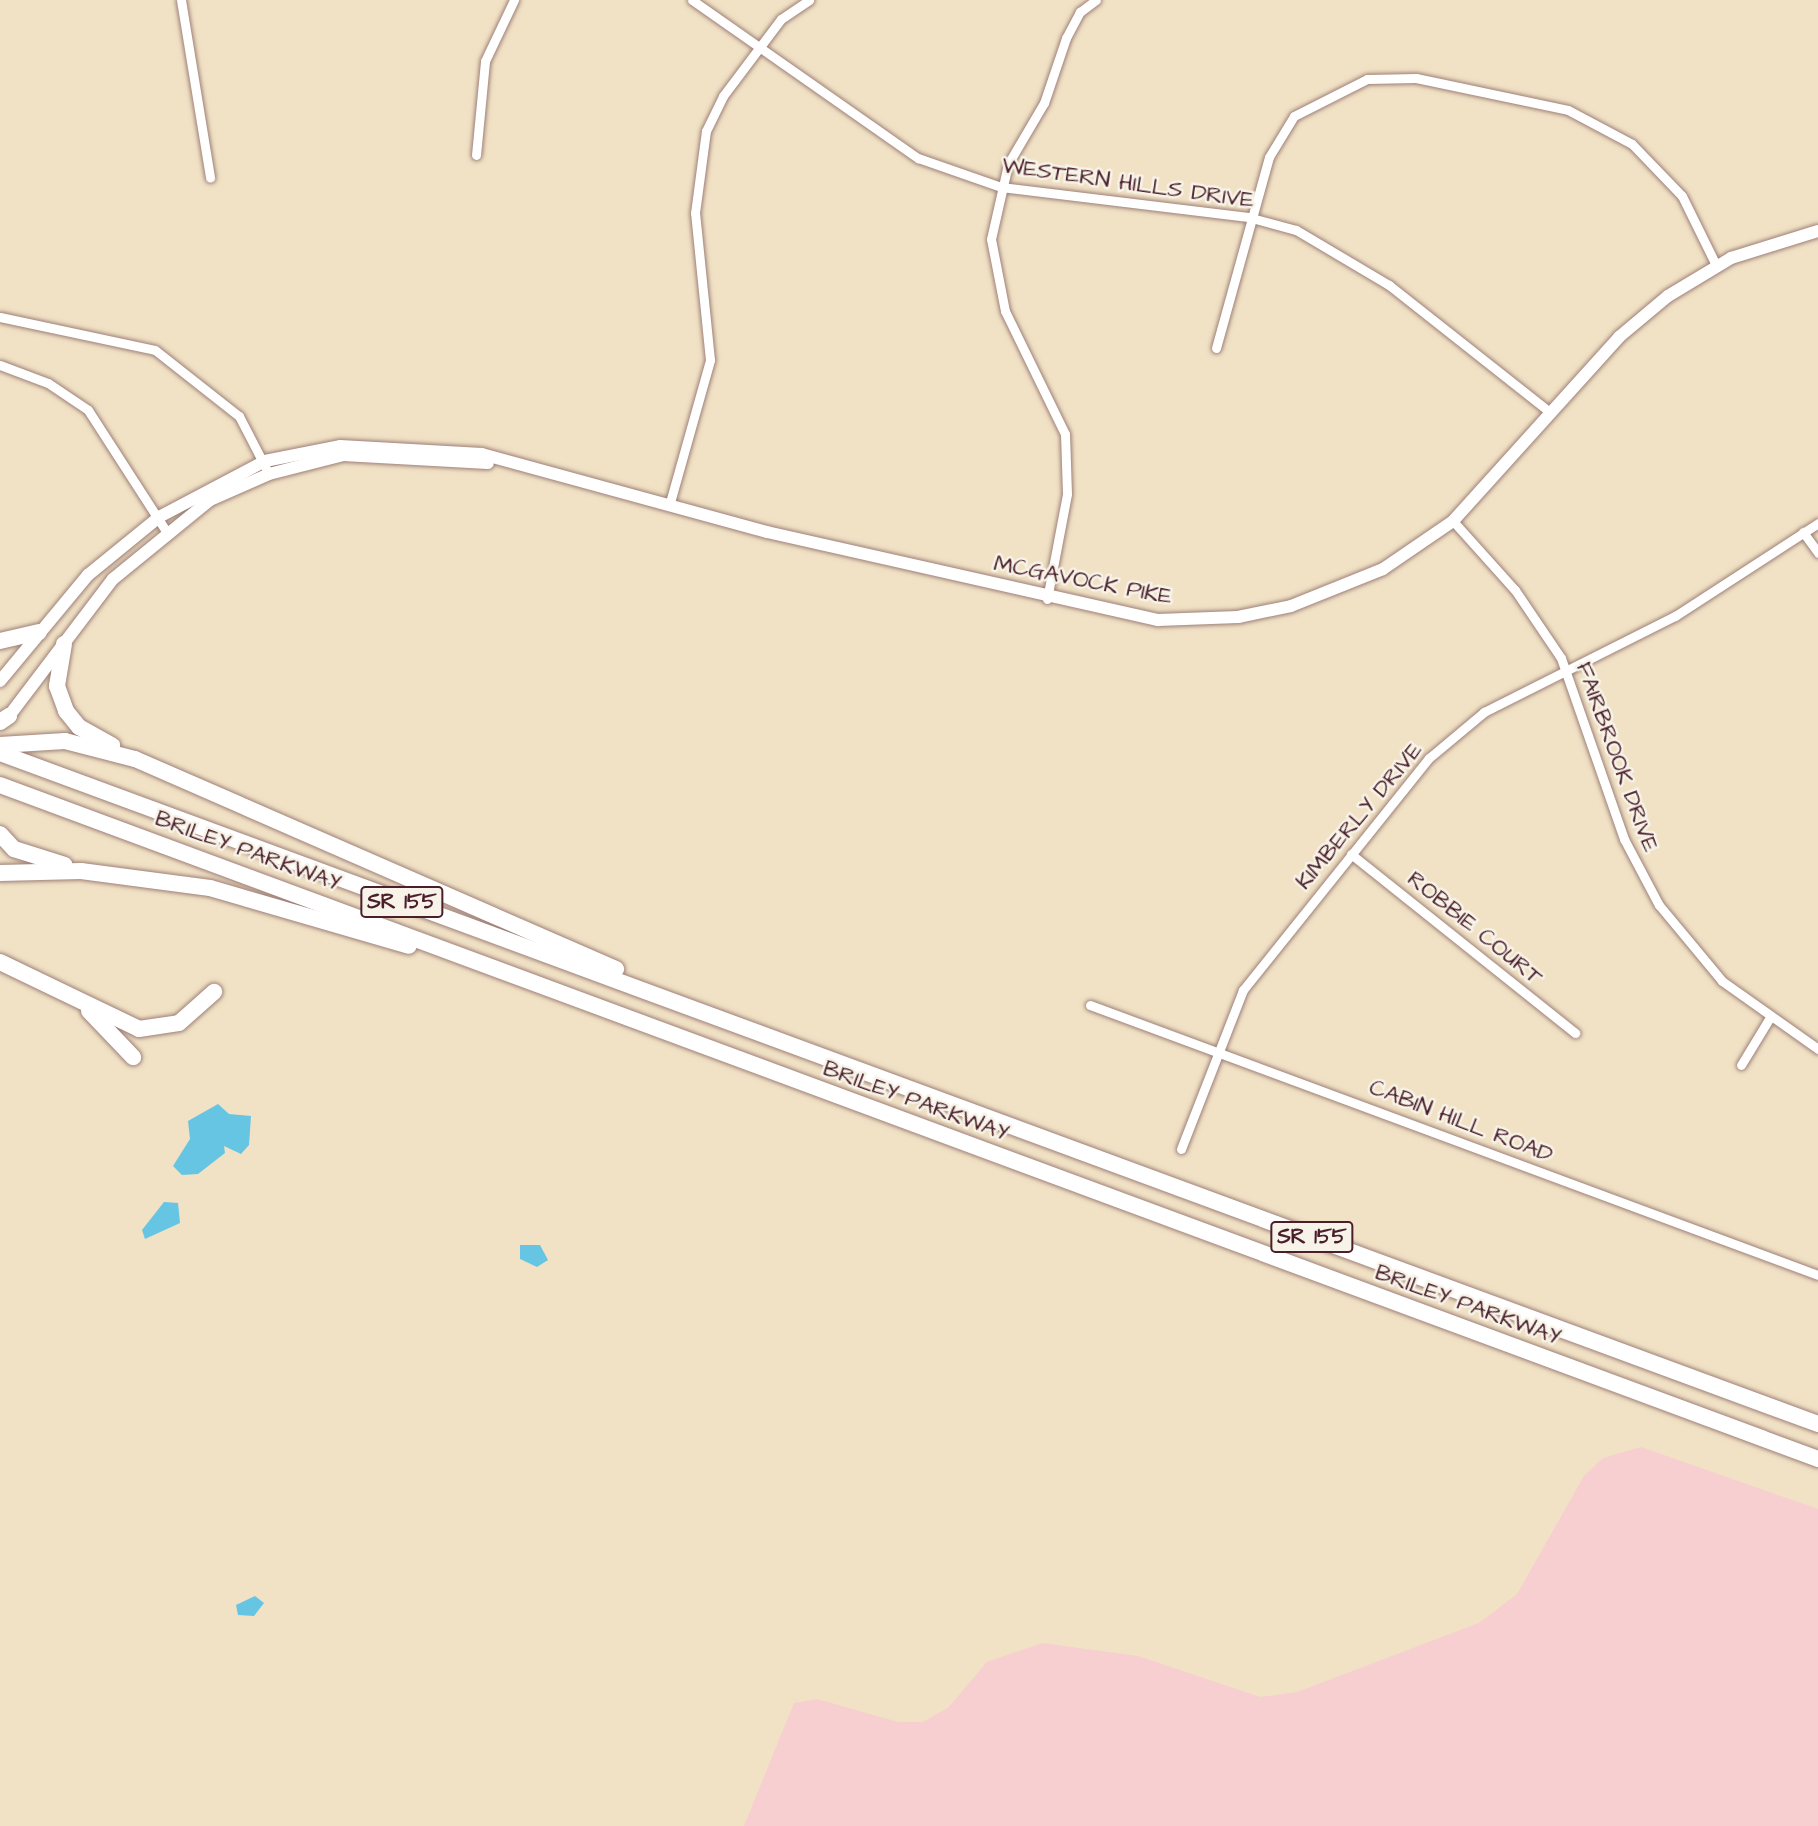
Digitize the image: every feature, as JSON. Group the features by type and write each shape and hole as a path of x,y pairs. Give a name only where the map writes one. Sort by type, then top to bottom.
{"highway":[{"path":"0,641 39,632"},
{"path":"64,644 57,686 66,711 79,727 135,759 806,1049"},
{"path":"0,745 22,741 65,741 135,759"},
{"name":"BRILEY PARKWAY","path":"0,753 1818,1424"},
{"name":"BRILEY PARKWAY","path":"0,785 1818,1459"},
{"path":"0,834 22,853 81,871 260,898 565,996"},
{"path":"0,863 33,871"},
{"path":"0,873 81,871"},
{"path":"0,962 125,1025 153,1030 179,1023 215,992"},
{"path":"83,1003 133,1057"}],"main road":[{"name":"MCGAVOCK PIKE","path":"0,681 88,575 159,517 267,468 343,455 513,466 1046,598 1158,620 1263,612 1359,581 1453,521 1619,337 1716,265 1818,231"},
{"path":"4,719 113,579 166,531 210,500 267,468"}],"street":[{"path":"181,0 210,178"},
{"path":"476,155 485,61 514,0"},
{"name":"WESTERN HILLS DRIVE","path":"692,0 918,158 1001,187 1248,218 1296,230 1378,278 1551,414"},
{"path":"669,506 710,360 695,213 706,131 781,19 809,0"},
{"path":"1046,598 1067,494 1065,433 994,282 990,239 1001,187 1044,103 1066,38 1080,12 1096,0"},
{"path":"1216,348 1248,218 1269,158 1294,116 1367,79 1416,78 1568,110 1632,144 1682,196 1716,265"},
{"path":"0,317 155,349 225,400 267,468"},
{"path":"0,365 48,383 88,410 166,531"},
{"name":"FAIRBROOK DRIVE","path":"1453,521 1521,599 1569,674 1624,839 1648,887 1704,963 1769,1019 1818,1049"},
{"name":"KIMBERLY DRIVE","path":"1181,1149 1216,1049 1242,990 1429,758 1475,719 1569,674 1675,616 1818,523"},
{"path":"1803,532 1818,553"},
{"name":"ROBBIE COURT","path":"1351,854 1575,1032"},
{"name":"CABIN HILL ROAD","path":"1090,1005 1216,1049 1818,1275"},
{"path":"1741,1065 1769,1019"}],"shaded area":[{"path":"1641,1447 1818,1509 1818,1826 744,1826 794,1703 817,1699 898,1722 923,1722 949,1707 987,1662 1042,1643 1138,1656 1260,1697 1297,1692 1479,1623 1517,1594 1584,1476 1603,1458"}],"water":[{"path":"218,1104 229,1114 251,1116 249,1145 241,1154 224,1146 225,1153 198,1174 182,1175 173,1166 190,1139 188,1121"},
{"path":"164,1202 178,1203 180,1223 145,1239 142,1230"},
{"path":"520,1245 540,1245 548,1260 537,1267 520,1259"},
{"path":"255,1596 264,1603 254,1616 238,1615 236,1605"}]}
